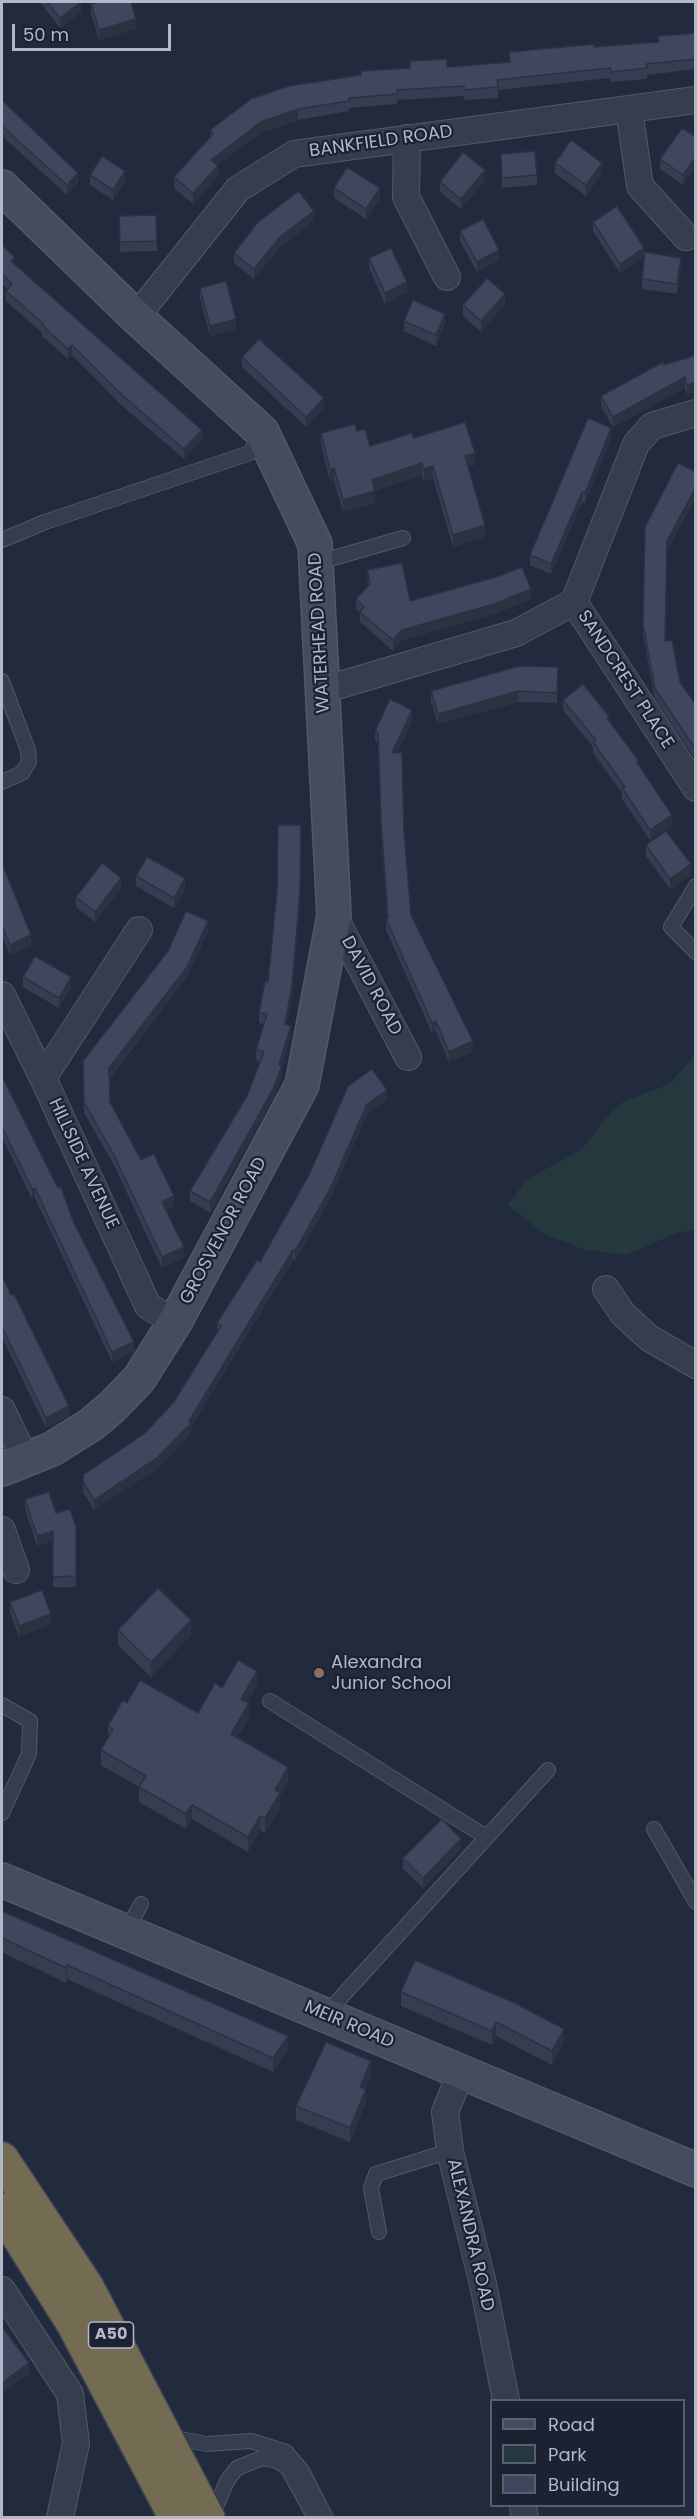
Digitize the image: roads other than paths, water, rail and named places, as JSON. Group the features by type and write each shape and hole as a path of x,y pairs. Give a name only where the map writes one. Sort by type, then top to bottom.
{"highway":[{"name":"A50","path":"2,2159 87,2287 164,2437 210,2517"},
{"name":"A50","path":"2,2210 74,2325 158,2479 176,2517"},
{"path":"158,2479 165,2517"}],"street":[{"name":"BANKFIELD ROAD","path":"136,316 238,189 294,154 696,100"},
{"path":"628,109 640,186 686,237"},
{"path":"407,138 406,197 447,277"},
{"name":"WATERHEAD ROAD","path":"2,187 136,316 262,432 315,544 334,916"},
{"path":"323,690 516,633 574,602 636,444 652,426 696,413"},
{"name":"SANDCREST PLACE","path":"574,602 696,788"},
{"name":"DAVID ROAD","path":"334,916 408,1057"},
{"name":"GROSVENOR ROAD","path":"14,1465 52,1449 92,1424 113,1406 139,1379 175,1322 302,1085 334,916"},
{"path":"43,1078 139,930"},
{"name":"HILLSIDE AVENUE","path":"2,995 43,1078 148,1306 175,1322"},
{"path":"606,1289 623,1314 649,1338 696,1365"},
{"path":"2,1410 14,1465"},
{"path":"2,1530 16,1570"},
{"name":"MEIR ROAD","path":"2,1880 134,1918 325,2015 696,2170"},
{"name":"ALEXANDRA ROAD","path":"460,2072 444,2112 450,2151 483,2284 506,2399"},
{"path":"2,2290 46,2353 70,2394 76,2443 60,2517"}],"lane":[{"path":"2,540 56,518 250,453 262,432"},
{"path":"316,563 403,538"},
{"path":"2,681 28,750 29,762 22,773 2,782"},
{"path":"696,886 671,927 696,952"},
{"path":"270,1701 486,1837"},
{"path":"2,1705 30,1721 29,1754 2,1813"},
{"path":"325,2015 548,1770"},
{"path":"654,1829 696,1902"},
{"path":"379,2232 371,2188 376,2174 450,2151"},
{"path":"164,2437 207,2444 252,2441 286,2452 302,2471 326,2517"},
{"path":"210,2517 226,2481 237,2468 262,2458 275,2460 287,2467 315,2517"}],"place":[{"name":"Alexandra Junior School","path":"319,1673"}]}
